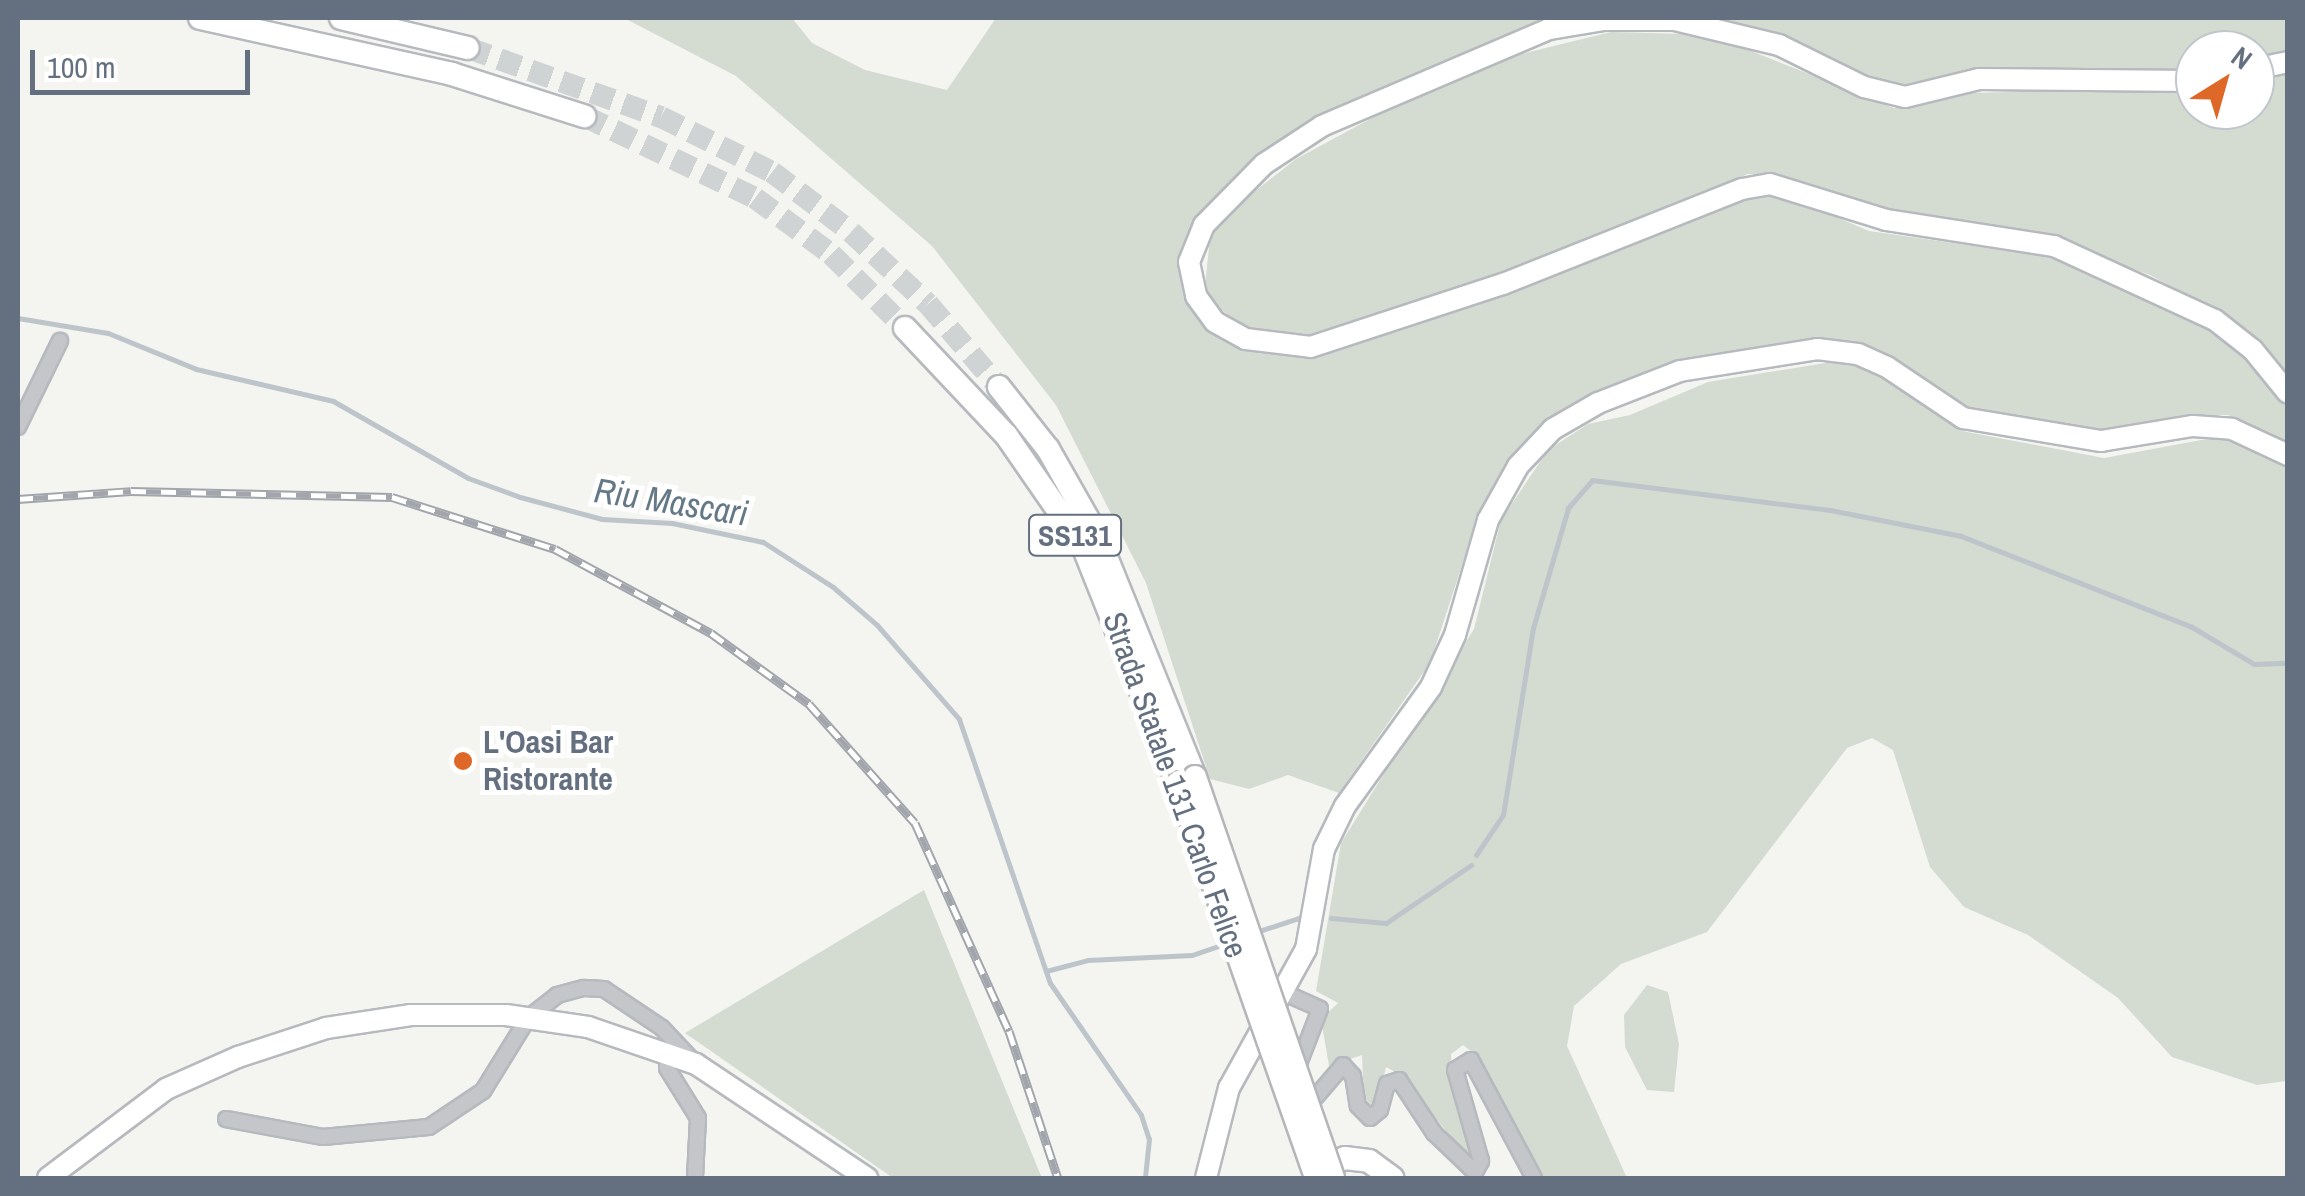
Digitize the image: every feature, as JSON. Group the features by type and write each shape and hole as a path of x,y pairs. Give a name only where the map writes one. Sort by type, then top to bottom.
{"highway":[{"path":"200,18 452,74 584,116"},
{"path":"341,18 468,48"},
{"name":"Strada Statale 131 Carlo Felice","path":"905,328 1006,434 1082,546 1186,780 1316,1178"},
{"name":"Strada Statale 131 Carlo Felice","path":"999,387 1048,450 1098,537 1333,1178"},
{"path":"1306,1178 1328,1162 1345,1158 1369,1161 1392,1178"}],"main road":[{"path":"2175,82 1980,79 1905,98 1830,73 1779,44 1675,20 1604,20 1549,30 1322,126 1264,164 1204,225 1189,262 1196,296 1215,322 1246,339 1311,347 1504,284 1742,189 1770,184 1886,220 2002,233 2054,246 2138,280 2215,320 2253,350 2288,393"},
{"path":"1206,1178 1229,1088 1286,994 1315,915 1324,849 1345,806 1431,687 1455,635 1488,520 1518,466 1541,442 1598,403 1680,372 1817,348 1858,354 1888,368 1963,418 2101,441 2193,426 2232,428 2288,455"},
{"path":"48,1178 166,1089 308,1034 412,1015 528,1018 588,1027 668,1053 696,1064 867,1178"}],"street":[{"path":"18,427 60,341"},
{"path":"226,1119 323,1137 429,1127 483,1091 528,1018 557,995 604,989 662,1028 696,1064"},
{"path":"1286,994 1320,1009 1284,1101 1289,1113 1306,1110 1343,1065 1353,1076 1358,1106 1370,1118 1380,1110 1386,1084 1398,1080 1434,1133 1475,1172 1482,1161 1455,1070 1468,1059 1534,1178"},
{"path":"668,1053 668,1068 698,1118 695,1178"}],"shaded area":[{"path":"624,18 792,18 812,43 865,70 947,90 996,18 1570,18 1522,28 1375,90 1287,137 1201,213 1187,242 1186,296 1194,312 1220,336 1257,353 1295,356 1348,344 1754,194 1791,198 1869,231 2058,258 2172,303 2232,342 2287,404 2287,444 2228,415 2182,415 2112,431 2064,431 2000,417 1954,404 1868,347 1824,342 1665,364 1570,405 1501,477 1468,547 1430,663 1339,793 1288,775 1249,789 1210,779 1146,583 1056,405 932,246 736,76"},
{"path":"1700,18 2287,18 2287,56 2275,59 2275,30 2175,30 2175,75 1961,73 1905,89"},
{"path":"1611,32 1684,34 1736,45 1894,108 1966,93 2175,88 2175,130 2275,130 2275,75 2287,72 2287,378 2213,310 2150,275 2028,232 1880,210 1777,175 1748,174 1531,264 1309,338 1252,334 1213,303 1205,287 1210,237 1231,210 1296,159 1422,91 1497,60"},
{"path":"1838,361 1871,369 1962,431 2104,458 2223,436 2287,465 2287,1081 2257,1085 2172,1057 2118,998 2028,935 1964,907 1930,867 1893,750 1872,738 1847,748 1707,932 1621,964 1574,1006 1567,1046 1627,1178 1541,1178 1481,1059 1463,1045 1451,1054 1452,1069 1479,1161 1475,1166 1399,1074 1386,1067 1376,1110 1364,1097 1362,1055 1329,1066 1321,1019 1338,1003 1316,991 1341,843 1474,629 1501,520 1548,450 1588,424 1630,415 1708,382"},
{"path":"924,890 1042,1178 893,1178 685,1033"},
{"path":"1647,985 1668,992 1679,1044 1674,1092 1647,1090 1625,1047 1624,1015"}],"waterway":[{"name":"Riu Mascari","path":"18,318 108,333 196,369 333,401 468,478 520,497 602,519 672,523 763,542 833,587 877,625 959,719 1050,983 1141,1115 1149,1139 1145,1178"},
{"path":"1476,855 1503,815 1533,628 1568,508 1592,480 1830,510 1961,536 2192,627 2254,664 2288,663"},
{"path":"1331,918 1386,923 1471,865"},
{"path":"1253,933 1305,916"},
{"path":"1046,971 1088,960 1192,955 1229,942"}],"tunnel":[{"path":"468,48 661,117 772,172 851,232 928,304 999,387"},
{"path":"584,116 755,198 831,254 905,328"}],"railway":[{"path":"18,499 131,491 392,497 555,549 711,633 809,704 915,823 1009,1031 1058,1178"}],"place":[{"name":"L'Oasi Bar Ristorante","path":"463,761"}]}
